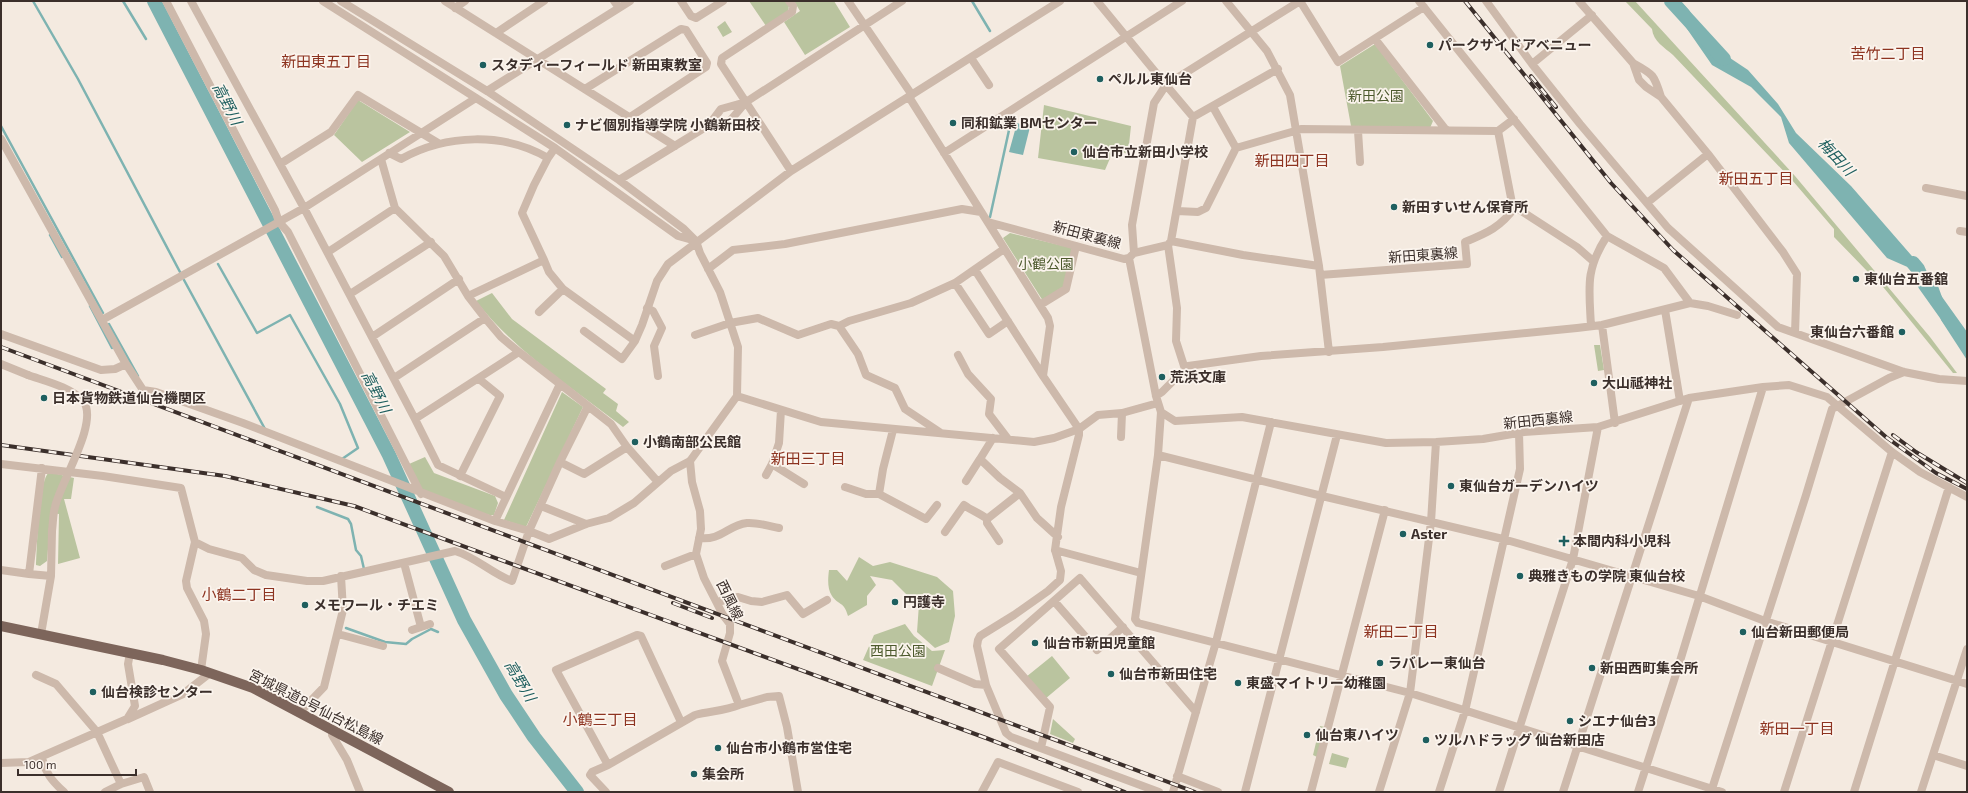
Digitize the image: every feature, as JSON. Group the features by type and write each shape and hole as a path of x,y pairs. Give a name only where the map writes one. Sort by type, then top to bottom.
{"main road":[{"name":"宮城県道8号仙台松島線","path":"1,626 130,653 206,672 252,688 449,792"}],"street":[{"path":"166,1 275,210 278,223 288,232 419,492"},
{"path":"191,1 328,252 438,465 506,497"},
{"path":"323,1 554,148 678,236 696,241"},
{"path":"1,139 126,364 143,390 156,392 243,423 495,521 529,531 549,539 586,524 609,518 634,503 671,471 690,461 737,396 738,347 720,292 700,253 696,241 684,229 619,180 487,91 341,1"},
{"path":"445,1 675,146"},
{"path":"455,8 465,1"},
{"path":"496,34 544,1"},
{"path":"487,91 538,60 617,4 630,1"},
{"path":"681,1 691,16 696,18 723,1"},
{"path":"790,1 793,6 792,12 722,58 721,64 791,172"},
{"path":"848,1 910,96 944,153 1048,318 1050,326 1043,376"},
{"path":"709,125 729,122 746,102 902,1"},
{"path":"584,331 622,359 635,341 657,281 668,264 696,241 791,172 1060,1"},
{"path":"1097,1 1193,118"},
{"path":"944,153 1182,1"},
{"path":"1226,1 1252,32 1278,69 1290,95 1319,266 1329,352"},
{"path":"1690,303 1664,268 1607,236 1422,4 1376,39 1338,62 1300,1 1166,86 1154,103 1132,225 1131,256 1157,400 1161,412 1158,455 1135,618 1138,623 1410,693 1711,790 1722,792"},
{"path":"1486,1 1532,64 1580,124 1668,228 1778,327 1904,372 1939,379 1967,381"},
{"path":"1580,1 1633,63 1639,80 1646,87 1661,97 1708,154 1783,252 1797,274 1795,333"},
{"path":"1532,64 1592,15"},
{"path":"585,89 681,29 686,30 706,63 706,68 630,117"},
{"path":"1376,39 1446,130"},
{"path":"971,58 989,85"},
{"path":"1633,63 1650,72 1656,79 1661,97"},
{"path":"1193,118 1278,69"},
{"path":"280,164 331,132 358,96 438,144"},
{"path":"102,320 304,208 476,98"},
{"path":"619,180 709,125 721,109 746,102"},
{"path":"1213,107 1236,148"},
{"path":"1185,369 1176,341 1177,308 1170,243 1193,118"},
{"path":"1176,211 1198,212 1206,208 1236,148 1295,131 1498,131 1514,119"},
{"path":"1358,131 1360,162"},
{"path":"1498,131 1512,203 1515,207 1577,247 1593,261"},
{"path":"389,153 401,159 413,152 438,144 478,140 504,141 533,150 548,158"},
{"path":"554,148 534,185 522,212 555,281 563,289 635,341"},
{"path":"1647,204 1708,154"},
{"path":"381,158 395,208 432,242 444,256 468,296 501,337 611,424 627,447 658,482"},
{"path":"1926,188 1967,196"},
{"name":"新田東裏線","path":"1320,275 1467,264 1464,242 1499,225 1506,220 1515,207"},
{"path":"328,252 395,208"},
{"path":"708,269 733,250 785,244 962,209 981,212"},
{"name":"新田東裏線","path":"988,222 1076,246 1131,256 1170,243 1319,266"},
{"path":"1591,326 1589,289 1593,261 1607,236"},
{"path":"350,294 432,242"},
{"path":"1040,305 1066,289 1076,246"},
{"path":"839,326 849,320 911,303 955,283 1004,248"},
{"path":"468,296 544,260"},
{"path":"975,270 1079,429 1079,435 1061,507 1058,538 1055,550 1061,571 1060,580 1037,599 980,636 976,646 986,685 1006,732 1011,737 1158,792"},
{"path":"372,337 459,279"},
{"path":"955,283 989,334 1008,321"},
{"path":"539,312 563,289"},
{"path":"737,396 821,422 893,430 1034,442 1054,438 1079,429 1098,416 1122,412 1157,400 1162,392 1188,366 1261,356 1329,352 1602,325 1690,303 1708,306 1737,315"},
{"path":"647,308 653,311 662,328 654,346 658,376"},
{"path":"1665,310 1680,401"},
{"path":"394,378 485,318"},
{"path":"695,335 730,323 758,318 798,335 831,324 839,326 858,354 866,375 895,388 905,409 941,433"},
{"path":"1602,325 1615,423"},
{"path":"1,334 101,370 115,369 126,364"},
{"path":"415,419 519,352"},
{"path":"958,355 968,374 991,399 989,414 1008,439"},
{"path":"1,364 71,392 83,401 88,415 83,436 54,506 51,576 41,634"},
{"path":"1711,790 1832,409 1889,378 1904,372"},
{"path":"460,476 500,396 479,379"},
{"path":"495,521 560,384"},
{"name":"新田西裏線","path":"1161,412 1175,421 1242,417 1386,443 1436,442 1483,439 1519,433 1598,427 1615,423 1689,398 1763,387 1789,385 1827,397 1892,452 1920,472 1967,497"},
{"path":"1638,792 1763,387"},
{"path":"1563,792 1689,398"},
{"path":"195,542 209,549 242,558 254,570 266,575 307,581 323,580 455,552 463,553 501,577 512,581 529,531 560,462 588,406"},
{"path":"766,475 772,464 779,443 781,410"},
{"path":"1121,437 1122,412"},
{"path":"1173,792 1176,776 1216,642 1271,422"},
{"path":"1499,792 1573,559 1598,427"},
{"path":"879,494 883,469 893,430"},
{"path":"1439,792 1465,711 1503,538 1520,469 1519,433"},
{"path":"1245,792 1337,435"},
{"path":"966,481 993,438"},
{"path":"1380,792 1410,693 1430,522 1436,442"},
{"path":"560,462 584,474 627,447"},
{"path":"1784,792 1892,452"},
{"path":"1158,455 1430,522 1503,538 1699,596 1765,621 1967,684"},
{"path":"980,459 1000,478 1020,493 1037,518 1058,538"},
{"name":"西風線","path":"690,461 692,482 700,511 699,538 696,554 704,578 730,624 730,633 722,661 739,705"},
{"path":"1,464 42,468 181,488 195,542 186,581 187,588 204,621 206,634 206,672 183,694 42,757 24,763 1,763"},
{"path":"772,464 804,484"},
{"path":"29,574 42,468"},
{"path":"844,487 866,494 879,494 926,519 937,505"},
{"path":"1854,792 1949,487"},
{"path":"988,519 1020,493"},
{"path":"945,532 964,505 971,511 980,513 988,519"},
{"path":"541,506 586,524"},
{"path":"1311,792 1343,675 1385,510"},
{"path":"988,519 987,523 999,541"},
{"path":"699,538 714,538 740,525 748,523 779,528"},
{"path":"1055,550 1141,573"},
{"path":"665,566 696,554"},
{"path":"404,563 417,628 430,624"},
{"path":"1,570 51,576"},
{"path":"300,712 324,687 338,634 342,610 341,576"},
{"path":"1041,748 1050,707 999,649 1080,578 1196,712"},
{"path":"717,602 738,597 751,601 762,602 787,595 803,614 827,600"},
{"path":"1054,601 1097,650 1123,628"},
{"path":"338,634 383,646"},
{"path":"608,765 556,670 637,635 641,636 681,722"},
{"path":"1921,792 1967,649"},
{"path":"127,719 135,706 128,664 130,653"},
{"path":"938,668 976,684 986,685"},
{"path":"36,675 56,684 98,732 120,784"},
{"path":"606,792 590,775 592,772 608,765 681,722 695,715 709,711 720,711 767,697 779,696 787,727 798,792"},
{"path":"333,730 332,735 348,760 360,792"},
{"path":"1933,755 1967,766"},
{"path":"42,757 44,770 51,780 64,792"},
{"path":"982,792 998,762 1078,792"},
{"path":"105,792 120,784 144,776 150,792"},
{"path":"1176,776 1218,792"}],"green space":[{"path":"749,1 786,1 789,5 788,12 766,26"},
{"path":"794,1 834,1 850,27 805,55 784,22 800,11"},
{"path":"1625,1 1635,1 1795,176 1930,337 1957,373 1953,373 1871,272 1868,272 1834,237 1834,229 1792,180 1673,55 1660,44 1652,29"},
{"path":"725,21 732,32 723,37 717,27"},
{"name":"新田公園","path":"1375,44 1433,121 1430,128 1351,126 1340,66"},
{"path":"358,100 410,132 362,162 334,135"},
{"path":"1044,105 1131,126 1128,154 1114,149 1105,170 1038,158"},
{"name":"小鶴公園","path":"1010,233 1072,248 1064,288 1043,301 1003,238"},
{"path":"492,293 512,319 606,389 603,393 618,404 616,411 629,422 623,427 545,368 509,337 476,301"},
{"path":"1594,345 1600,345 1604,370 1598,371"},
{"path":"562,392 583,407 526,527 504,520"},
{"path":"425,457 434,473 495,496 498,503 494,515 489,515 423,492 409,464"},
{"path":"49,472 74,478 71,499 64,499 80,558 58,564 59,514 51,513 47,561 40,566 36,565 40,501 45,478"},
{"path":"859,557 873,566 890,562 937,577 953,591 955,616 949,642 935,648 917,632 919,604 909,597 892,580 870,576 876,585 867,596 867,605 848,616 845,608 830,593 828,583 829,570 837,570 847,581"},
{"name":"西田公園","path":"905,624 914,636 932,651 945,650 932,686 863,660 874,635"},
{"path":"1052,656 1070,678 1045,699 1026,677"},
{"path":"1053,719 1075,739 1073,743 1050,734"},
{"path":"1320,726 1325,727 1317,757 1313,755"},
{"path":"1332,753 1349,758 1346,768 1329,764"}],"water":[{"path":"1665,1 1681,1 1689,10 1709,44 1748,70 1778,104 1796,133 1851,186 1938,286 1946,308 1967,345 1967,360 1941,320 1933,289 1912,269 1887,258 1789,143 1781,117 1751,87 1712,65 1676,13"},
{"path":"1017,123 1030,127 1023,155 1009,152"}],"waterway":[{"path":"33,1 78,79 180,272"},
{"path":"123,1 146,39"},
{"name":"高野川","path":"154,1 389,455 464,620 506,695 534,737 577,792"},
{"path":"972,1 990,31"},
{"name":"梅田川","path":"1671,1 1724,59"},
{"path":"990,217 1011,121"},
{"path":"1,126 103,313"},
{"path":"50,235 62,257"},
{"name":"梅田川","path":"1913,263 1918,269 1925,285 1967,344"},
{"path":"218,264 257,333 290,315 340,404 358,448 342,459"},
{"path":"184,280 265,429"},
{"path":"90,306 112,348"},
{"path":"109,324 138,376"},
{"path":"317,507 348,519 351,524 356,550 361,556 364,569"},
{"path":"346,628 385,642 406,644 412,639 431,629 438,632"}],"railway":[{"path":"1465,1 1611,183 1673,250 1886,437 1936,473 1967,489"},
{"path":"1531,76 1556,107"},
{"path":"1,347 1195,792"},
{"path":"1893,435 1916,452 1967,483"},
{"path":"1,445 225,476 354,506 986,738 1125,792"},
{"path":"673,603 712,618"}],"place":[{"name":"パークサイドアベニュー","path":"1430,45"},
{"name":"スタディーフィールド 新田東教室","path":"483,65"},
{"name":"ペルル東仙台","path":"1100,79"},
{"name":"同和鉱業 BMセンター","path":"953,123"},
{"name":"ナビ個別指導学院 小鶴新田校","path":"567,125"},
{"name":"仙台市立新田小学校","path":"1074,152"},
{"name":"新田すいせん保育所","path":"1394,207"},
{"name":"東仙台五番舘","path":"1856,279"},
{"name":"東仙台六番館","path":"1902,332"},
{"name":"荒浜文庫","path":"1162,377"},
{"name":"大山祗神社","path":"1594,383"},
{"name":"日本貨物鉄道仙台機関区","path":"44,398"},
{"name":"小鶴南部公民館","path":"635,442"},
{"name":"東仙台ガーデンハイツ","path":"1451,486"},
{"name":"Aster","path":"1403,534"},
{"name":"本間内科小児科","path":"1564,541"},
{"name":"典雅きもの学院 東仙台校","path":"1520,576"},
{"name":"円護寺","path":"895,602"},
{"name":"メモワール・チエミ","path":"305,605"},
{"name":"仙台新田郵便局","path":"1743,632"},
{"name":"仙台市新田児童館","path":"1035,643"},
{"name":"ラバレー東仙台","path":"1380,663"},
{"name":"新田西町集会所","path":"1592,668"},
{"name":"仙台市新田住宅","path":"1111,674"},
{"name":"東盛マイトリー幼稚園","path":"1238,683"},
{"name":"仙台検診センター","path":"93,692"},
{"name":"シエナ仙台3","path":"1570,721"},
{"name":"仙台東ハイツ","path":"1307,735"},
{"name":"ツルハドラッグ 仙台新田店","path":"1426,740"},
{"name":"仙台市小鶴市営住宅","path":"718,748"},
{"name":"集会所","path":"694,774"}],"district":[{"name":"苦竹二丁目","path":"1888,54"},
{"name":"新田東五丁目","path":"326,62"},
{"name":"新田四丁目","path":"1292,161"},
{"name":"新田五丁目","path":"1756,179"},
{"name":"新田三丁目","path":"808,459"},
{"name":"小鶴二丁目","path":"239,595"},
{"name":"新田二丁目","path":"1401,632"},
{"name":"小鶴三丁目","path":"600,720"},
{"name":"新田一丁目","path":"1797,729"}]}
